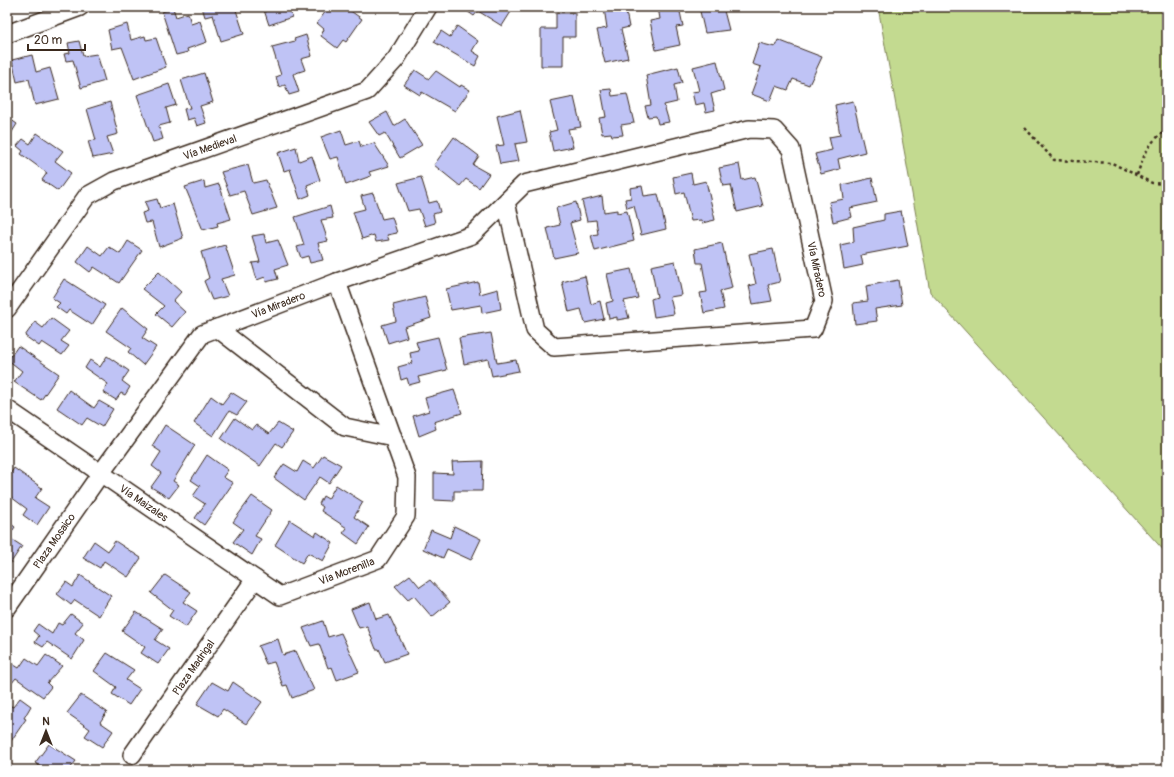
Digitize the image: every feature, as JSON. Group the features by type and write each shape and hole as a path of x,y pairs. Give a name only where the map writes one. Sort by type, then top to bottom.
{"street":[{"path":"7,34 80,7"},
{"name":"Vía Medieval","path":"7,309 87,196 114,181 367,91 396,59 428,7"},
{"name":"Vía Miradero","path":"100,473 202,334 337,282 472,235 524,184 749,129 774,130 791,149 824,301 813,329 554,347 535,330 506,202"},
{"name":"Vía Morenilla","path":"280,596 378,560 406,516 407,477 337,282"},
{"path":"218,328 345,428 393,437"},
{"name":"Vía Maizales","path":"7,409 280,596"},
{"name":"Plaza Mosaico","path":"7,608 100,473"},
{"name":"Plaza Madrigal","path":"132,755 255,579"}],"path":[{"path":"1025,128 1054,160 1112,163 1152,183 1167,184"},
{"path":"1137,175 1147,148 1162,133 1167,131"}],"green space":[{"path":"878,7 1167,7 1167,554 930,292"}],"building":[{"path":"202,7 235,7 244,34 221,41 213,15 205,17"},
{"path":"263,7 289,7 292,17 269,25"},
{"path":"329,7 345,7 362,19 346,42 343,40 337,48 321,36 324,29 317,23"},
{"path":"461,7 514,7 502,26 478,11 474,16"},
{"path":"625,7 629,27 621,29 628,58 605,63 597,30 607,28 604,8"},
{"path":"658,7 679,7 683,26 676,27 680,45 656,50 650,21 660,19"},
{"path":"699,7 723,7 729,30 705,33"},
{"path":"173,8 176,17 188,13 191,24 200,21 207,42 187,49 188,52 176,55 162,12"},
{"path":"556,13 575,13 575,37 563,37 563,66 541,66 541,29 556,29"},
{"path":"127,24 131,40 145,36 146,40 156,38 166,67 134,79 122,47 112,49 108,30"},
{"path":"457,26 478,41 472,51 480,56 475,66 434,42 441,31 450,37"},
{"path":"306,35 312,56 301,59 305,70 293,74 299,92 289,95 285,85 279,87 276,77 281,75 272,47 295,41 294,39"},
{"path":"778,40 822,57 809,85 793,79 788,90 776,86 770,101 751,94 761,67 752,64 759,43 775,47"},
{"path":"79,41 83,56 97,54 105,81 81,88 73,60 66,61 64,54 70,53 68,43"},
{"path":"32,55 36,72 50,68 59,99 35,105 29,79 17,82 12,60"},
{"path":"717,61 724,90 711,94 715,110 706,112 704,103 695,105 692,92 699,91 693,67"},
{"path":"678,67 682,83 674,85 677,102 664,105 669,122 658,124 656,116 648,117 645,106 651,105 646,75"},
{"path":"415,70 429,79 436,71 460,87 461,85 470,90 455,111 422,92 420,95 404,85"},
{"path":"204,73 213,102 200,106 206,123 197,126 194,118 187,120 184,109 190,108 181,80"},
{"path":"169,84 176,105 166,108 170,123 159,126 163,139 153,142 137,95"},
{"path":"611,89 612,96 627,94 634,123 621,125 623,135 612,136 611,133 602,134 599,118 606,117 601,90"},
{"path":"574,97 581,127 568,129 573,147 553,151 549,132 557,130 550,102"},
{"path":"853,101 865,152 838,159 840,169 821,174 815,154 832,150 829,137 840,135 835,105"},
{"path":"110,102 118,134 107,137 113,154 93,158 88,141 96,140 87,109"},
{"path":"520,110 527,142 515,144 519,161 500,164 496,146 504,145 497,116"},
{"path":"387,112 394,126 405,119 422,145 400,158 385,133 379,136 369,122"},
{"path":"7,117 17,124 7,140"},
{"path":"341,130 346,145 359,141 361,147 374,143 389,166 369,172 371,176 346,185 338,157 330,159 321,137"},
{"path":"37,133 63,151 55,161 71,173 58,191 42,180 47,173 21,154 23,151 17,146 23,139 30,144"},
{"path":"454,137 479,156 473,165 489,174 479,188 466,179 460,186 434,165"},
{"path":"296,147 299,161 312,156 320,180 307,185 310,195 300,199 290,169 284,171 278,153"},
{"path":"739,164 742,180 755,177 763,206 737,212 731,185 723,186 719,168"},
{"path":"248,165 253,183 266,180 277,208 253,215 244,191 230,195 221,172"},
{"path":"691,173 693,184 706,181 715,220 702,223 701,220 691,221 684,192 676,194 673,177"},
{"path":"421,177 429,203 437,201 440,212 433,214 435,223 425,226 419,209 408,211 398,183"},
{"path":"872,178 877,202 850,208 852,217 833,222 829,202 844,199 842,185"},
{"path":"204,181 205,188 219,184 231,219 217,223 218,226 203,230 185,187"},
{"path":"642,186 644,196 658,194 666,229 641,235 634,206 627,208 625,199 631,198 630,188"},
{"path":"373,193 382,219 392,217 397,233 387,235 389,240 376,242 374,235 362,239 353,212 365,209 361,196"},
{"path":"602,196 604,212 617,210 617,213 627,211 634,241 595,251 591,235 598,234 596,220 587,221 582,201"},
{"path":"157,199 160,208 173,204 183,238 159,247 152,222 145,223 142,213 148,211 145,202"},
{"path":"576,202 580,220 570,223 578,253 554,258 547,228 560,225 556,208"},
{"path":"330,206 333,218 321,220 328,241 318,243 323,260 310,263 308,256 301,258 297,247 304,245 295,217"},
{"path":"901,211 908,246 861,255 863,265 844,269 840,245 854,242 853,227 884,220 884,214"},
{"path":"7,233 13,237 7,245"},
{"path":"264,234 266,243 278,240 288,265 275,269 278,279 266,282 265,277 257,280 252,263 260,262 252,236"},
{"path":"128,241 142,250 119,283 94,267 90,272 77,262 88,246 102,256 109,247 120,254"},
{"path":"722,243 732,288 720,291 724,309 704,313 700,293 707,292 702,263 697,263 695,249"},
{"path":"225,245 235,275 221,279 228,296 212,300 204,281 209,278 201,252"},
{"path":"773,249 780,282 768,285 772,301 753,304 749,286 756,284 749,254"},
{"path":"675,261 682,295 670,297 674,314 654,317 651,299 657,297 651,266"},
{"path":"631,269 638,298 624,301 629,318 617,320 617,317 609,319 606,303 613,301 607,274"},
{"path":"159,272 181,292 173,301 185,312 172,327 156,314 164,306 142,289"},
{"path":"585,276 591,304 600,301 604,319 585,323 581,309 569,312 562,282"},
{"path":"64,279 105,305 92,325 69,310 66,314 56,307 60,303 52,298"},
{"path":"898,280 902,305 875,309 877,321 855,324 853,303 868,301 866,286"},
{"path":"478,282 480,294 498,289 501,309 482,313 481,305 451,310 446,289"},
{"path":"425,297 431,318 404,327 407,337 388,343 382,325 396,321 393,305"},
{"path":"122,308 148,329 142,338 156,347 143,365 128,352 131,348 106,331"},
{"path":"51,318 69,331 61,341 69,346 62,355 42,342 39,346 25,336 35,322 43,328"},
{"path":"491,333 497,363 516,360 519,371 492,376 488,359 464,364 459,338"},
{"path":"438,337 447,370 418,377 420,382 409,385 407,378 401,380 398,367 412,363 410,353 419,351 416,342"},
{"path":"18,346 59,374 41,400 14,382 22,371 8,360"},
{"path":"107,356 129,371 122,381 130,387 125,395 121,393 116,400 103,392 108,384 85,368 90,360 100,367"},
{"path":"69,390 94,408 99,401 113,409 102,427 87,418 82,425 57,408"},
{"path":"454,390 462,413 434,422 436,429 419,436 413,416 429,411 425,398"},
{"path":"231,392 247,402 237,415 229,411 213,436 194,423 211,396 222,404"},
{"path":"235,418 252,430 256,425 269,434 278,423 293,432 282,447 276,443 260,466 221,439"},
{"path":"165,425 195,445 173,481 179,485 169,498 151,487 161,473 152,466 161,452 152,446"},
{"path":"207,455 228,470 223,477 233,483 204,525 195,518 205,504 193,496 200,486 191,480"},
{"path":"323,455 341,465 329,483 320,477 304,500 274,478 284,464 297,472 303,461 314,468"},
{"path":"483,461 482,491 454,491 454,501 434,500 434,473 453,474 452,462"},
{"path":"14,468 42,488 35,498 49,507 37,525 23,515 27,509 7,494 7,479"},
{"path":"336,485 363,502 354,517 369,527 358,544 343,533 347,528 321,511 323,507 319,504 323,496 328,499"},
{"path":"252,496 272,510 255,536 261,539 252,555 233,542 243,529 233,522"},
{"path":"290,520 315,536 317,532 333,543 323,561 308,553 302,563 275,545"},
{"path":"7,521 15,527 8,537 22,546 10,564 7,562"},
{"path":"454,526 481,539 471,560 447,549 443,558 423,549 431,530 450,538"},
{"path":"94,541 108,551 115,541 141,558 128,577 104,561 100,568 83,558"},
{"path":"80,575 111,596 99,616 75,600 71,605 57,594 66,582 73,587"},
{"path":"165,575 191,592 183,602 197,611 186,627 169,616 173,610 151,593"},
{"path":"410,575 420,587 430,580 450,602 432,617 414,596 408,600 395,586"},
{"path":"370,602 376,619 389,615 407,654 385,662 379,649 376,649 367,626 359,628 351,609"},
{"path":"136,612 163,629 155,640 169,649 158,664 141,653 145,647 122,631"},
{"path":"71,614 83,623 75,633 84,640 72,659 47,642 43,647 35,642 39,636 33,631 38,624 52,634 58,623 62,625"},
{"path":"323,621 328,637 341,633 359,672 337,680 332,667 328,668 319,644 311,646 303,628"},
{"path":"278,639 283,655 296,651 314,690 292,698 287,685 283,686 274,662 266,664 258,646"},
{"path":"107,653 134,670 126,680 140,689 129,705 112,694 116,687 94,671"},
{"path":"46,655 62,666 47,683 51,687 43,697 16,678 11,684 7,681 7,667 11,663 19,668 26,658 38,666"},
{"path":"212,682 228,691 233,682 262,702 246,724 223,709 218,716 197,704"},
{"path":"81,695 107,712 100,722 113,731 102,747 85,736 90,729 67,713"},
{"path":"20,698 31,706 24,718 26,719 11,741 7,738 7,704 13,707"},
{"path":"49,744 76,761 69,770 46,770 35,763"}]}
